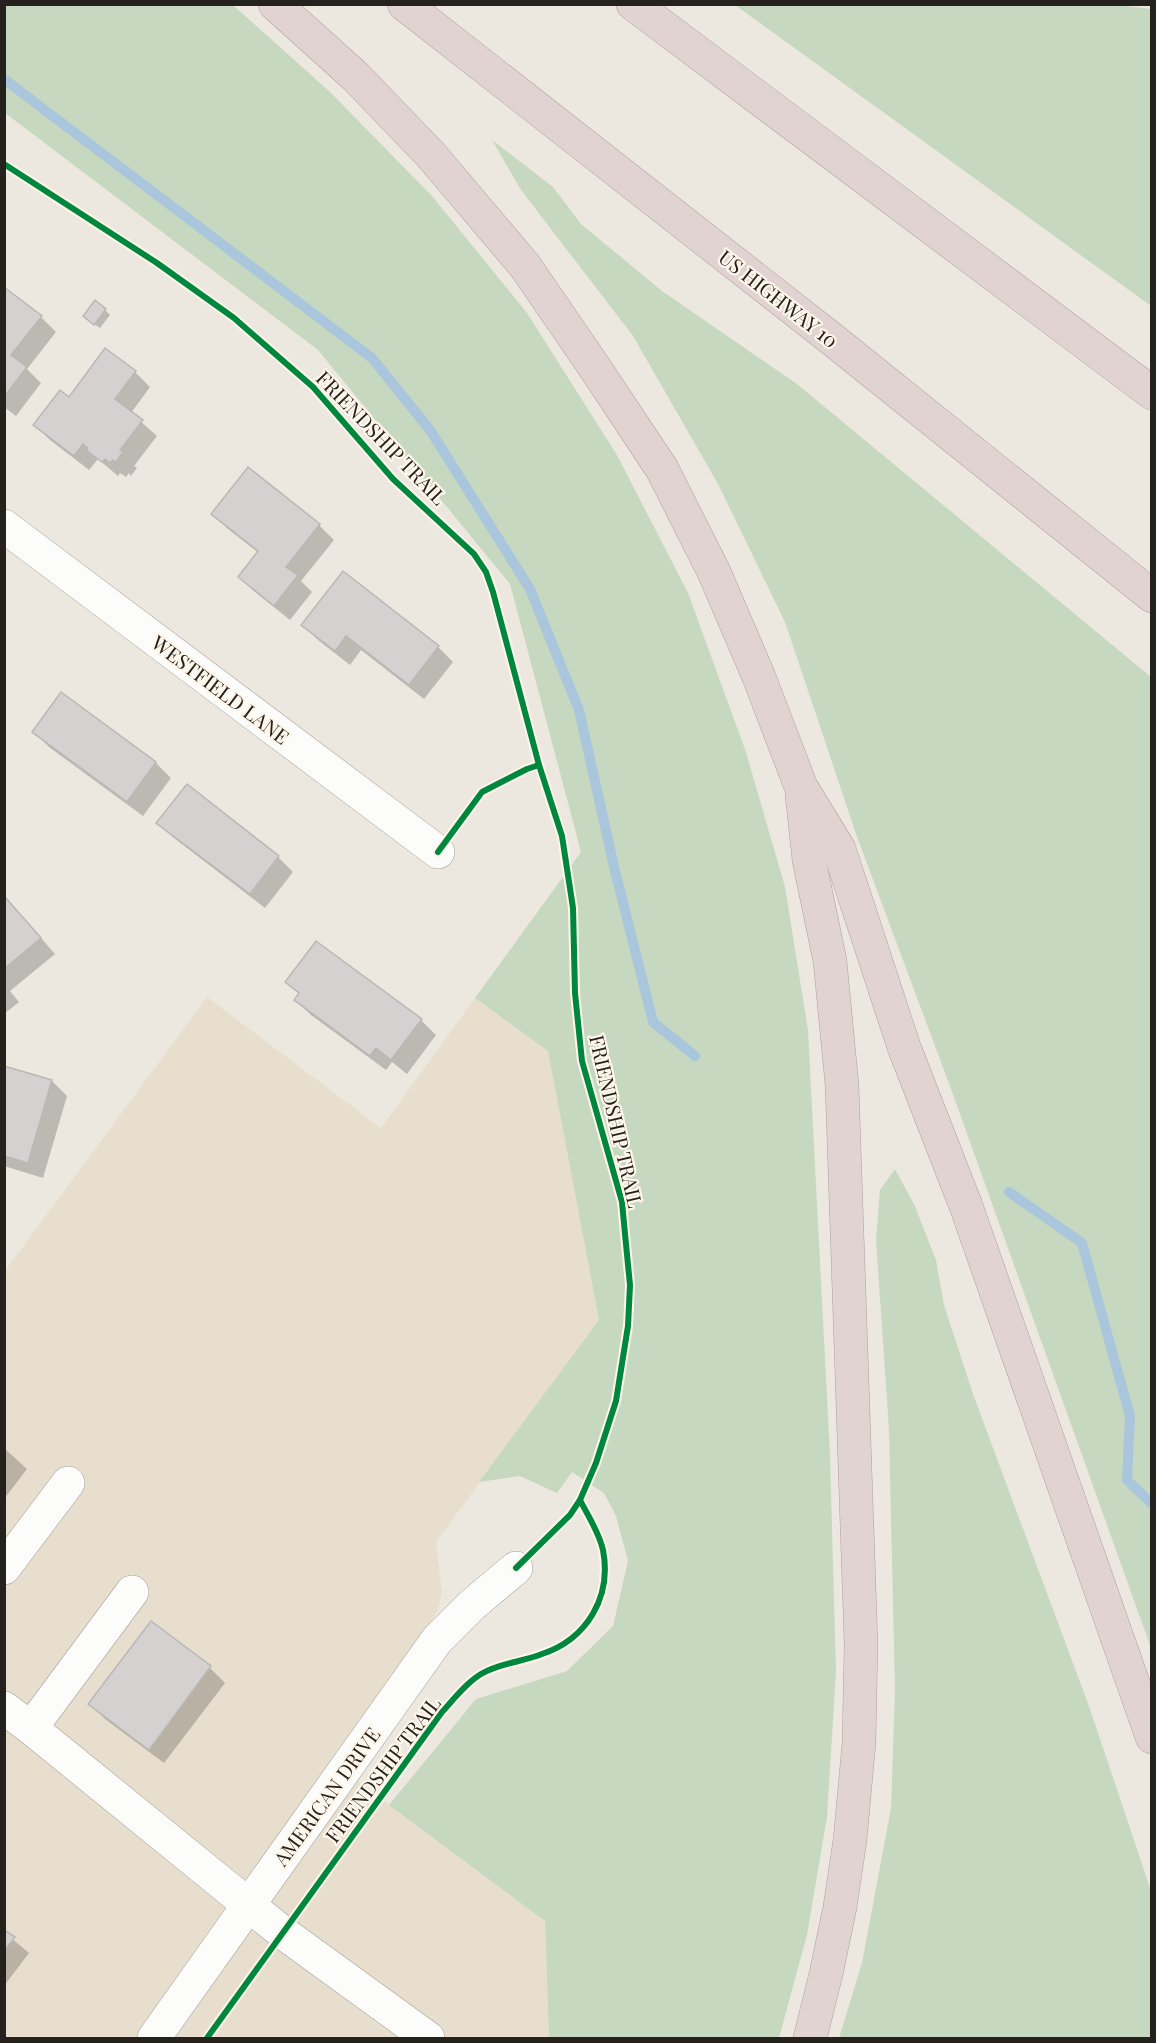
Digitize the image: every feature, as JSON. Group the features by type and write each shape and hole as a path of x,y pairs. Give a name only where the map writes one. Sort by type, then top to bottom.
{"highway":[{"path":"275,4 356,77 431,155 525,266 662,469 714,572 759,677 801,787 839,849 904,1047 966,1206 1152,1737"},
{"name":"US HIGHWAY 10","path":"404,4 828,336 1152,596"},
{"path":"633,4 1152,393"},
{"path":"801,787 809,860 830,961 842,1085 861,1644 859,1743 850,1840 826,1974 810,2038"}],"street":[{"name":"WESTFIELD LANE","path":"4,526 438,852"},
{"path":"4,1568 68,1483"},
{"name":"AMERICAN DRIVE","path":"154,2038 437,1640 472,1605 516,1568"},
{"path":"31,1728 132,1592"},
{"path":"4,1708 247,1905 428,2038"}],"shaded area":[{"path":"207,997 381,1128 475,998 548,1051 599,1320 436,1542 442,1592 438,1610 420,1640 330,1760 545,1921 549,2038 5,2038 5,1271"}],"green space":[{"path":"1110,4 1151,9 1151,306 735,5"},
{"path":"4,5 233,5 330,92 432,196 527,313 617,455 688,593 746,752 785,887 808,1030 830,1455 836,1672 827,1817 807,1935 779,2038 549,2038 545,1921 389,1805 476,1699 567,1671 613,1626 628,1561 616,1516 604,1493 572,1472 557,1493 520,1476 479,1482 599,1320 548,1051 475,998 581,852 510,584 318,350 5,113"},
{"path":"492,140 553,187 581,224 662,291 797,384 1151,677 1151,1648 951,1089 856,834 785,622 718,484 633,336 521,190"},
{"path":"895,1169 914,1204 936,1260 944,1305 973,1394 1090,1709 1151,1891 1151,2038 839,2038 862,1963 891,1808 895,1690 889,1430 876,1240 880,1190"}],"building":[{"path":"4,287 42,316 11,355 27,367 4,397"},
{"path":"95,300 106,309 94,325 83,316"},
{"path":"105,348 136,371 115,399 143,420 120,450 123,452 116,462 113,460 110,463 105,459 102,462 86,450 88,448 83,444 74,456 33,425 60,390 69,397"},
{"path":"248,467 320,524 286,567 298,575 274,606 238,577 258,551 211,514"},
{"path":"343,571 439,646 409,685 346,636 335,651 301,625"},
{"path":"61,692 156,762 127,802 32,732"},
{"path":"187,784 279,856 250,894 156,823"},
{"path":"4,896 41,938 4,969"},
{"path":"316,941 422,1019 391,1060 376,1048 370,1056 294,1000 299,993 285,982"},
{"path":"4,1066 52,1080 28,1163 4,1156"},
{"path":"151,1621 211,1666 149,1750 88,1704"},
{"path":"4,1930 15,1937 4,1951"}],"waterway":[{"path":"4,79 372,358 430,430 530,589 579,710 615,871 653,1022 695,1056"},
{"path":"1009,1192 1082,1243 1130,1416 1127,1480 1152,1504"}],"cycle path":[{"name":"FRIENDSHIP TRAIL","path":"4,164 157,263 234,318 313,387 393,479 474,554 486,572 539,765 562,836 573,908 575,993 582,1061 622,1202 630,1285 628,1326 616,1401 596,1463 580,1500 596,1530 603,1550 604,1584 600,1600 593,1614 572,1638 534,1657 488,1670 470,1682 442,1712 207,2038"},
{"path":"438,852 482,792 539,765"},
{"path":"516,1568 570,1515 580,1500"}]}
